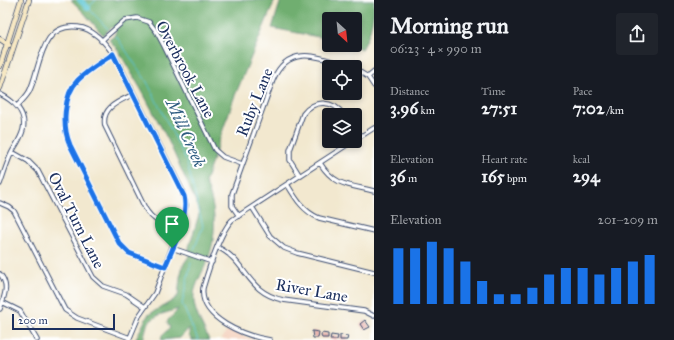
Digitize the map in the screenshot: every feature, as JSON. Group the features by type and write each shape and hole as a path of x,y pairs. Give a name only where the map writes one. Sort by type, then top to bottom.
{"main road":[{"path":"0,66 21,0"},
{"path":"0,88 28,0"},
{"path":"0,39 13,47"}],"street":[{"name":"Overbrook Lane","path":"102,41 125,20 137,18 149,22 164,46 215,150 223,157 242,164"},
{"path":"0,203 14,211 65,310 77,318 130,339 136,322 156,293 179,230 185,209 184,196 113,54 102,41 87,29 77,27 64,28 53,34 45,44 29,92 17,106"},
{"path":"113,54 78,80 73,88 64,120 66,135 119,243 129,253 165,267"},
{"name":"Ruby Lane","path":"239,216 232,206 231,198 275,74 282,65 292,58 305,55 316,56 329,60"},
{"path":"368,78 374,72"},
{"path":"362,74 368,78 374,86"},
{"path":"0,94 17,106 22,115 24,126 0,184"},
{"path":"134,94 110,108 105,118 105,126 150,216 158,222 179,230"},
{"path":"300,176 290,160 290,150 303,114 313,105 321,103 329,104 338,108"},
{"path":"362,136 374,129"},
{"path":"270,340 252,337 245,334 216,317 208,310 204,302 202,292 217,247 226,227 239,216 343,148"},
{"name":"Oval Turn Lane","path":"12,152 28,161 38,171 93,277 103,286 126,294 145,307"},
{"path":"320,163 329,176 336,181 374,191"},
{"path":"287,184 302,207 311,214 319,218 374,231"},
{"path":"252,207 270,236 284,248 297,253 374,272"},
{"name":"River Lane","path":"217,247 225,250 234,257 252,283 259,290 271,297 288,301 364,311 374,316"},
{"path":"172,248 212,262"},
{"path":"0,274 5,282 6,289 0,309"},
{"path":"2,302 20,311 37,340"}],"shaded area":[{"path":"229,328 246,337 255,340 222,340"}],"green space":[{"path":"71,0 275,0 234,98 205,182 214,212 214,232 213,242 207,262 196,286 194,300 198,318 209,340 192,340 189,336 189,328 180,338 161,340 162,335 170,328 167,322 168,320 178,309 159,315 150,321 147,325 143,340 135,340 148,315 178,296 183,265 189,256 189,247 200,211 168,140 142,91 118,50 109,40 114,36 116,31 112,27 103,35"},
{"path":"281,0 374,0 368,38 362,49 362,12 322,12 322,38 272,28"}],"building":[{"path":"365,320 370,327 364,330 360,324"},
{"path":"312,331 319,332 318,338 313,338"},
{"path":"322,333 328,334 328,338 322,338"},
{"path":"331,335 338,336 337,340 330,340"},
{"path":"340,335 348,336 347,340 340,340"}],"waterway":[{"name":"Mill Creek","path":"80,0 88,8"},
{"name":"Mill Creek","path":"96,0 88,8 108,29"},
{"name":"Mill Creek","path":"116,36 147,82 186,160 203,226 194,250"},
{"name":"Mill Creek","path":"191,262 182,304 198,340"}],"route":[{"path":"113,54 184,196 186,205 184,215 172,248 165,267 133,256 122,248 68,140 64,120 73,88 78,80 113,54"}]}
